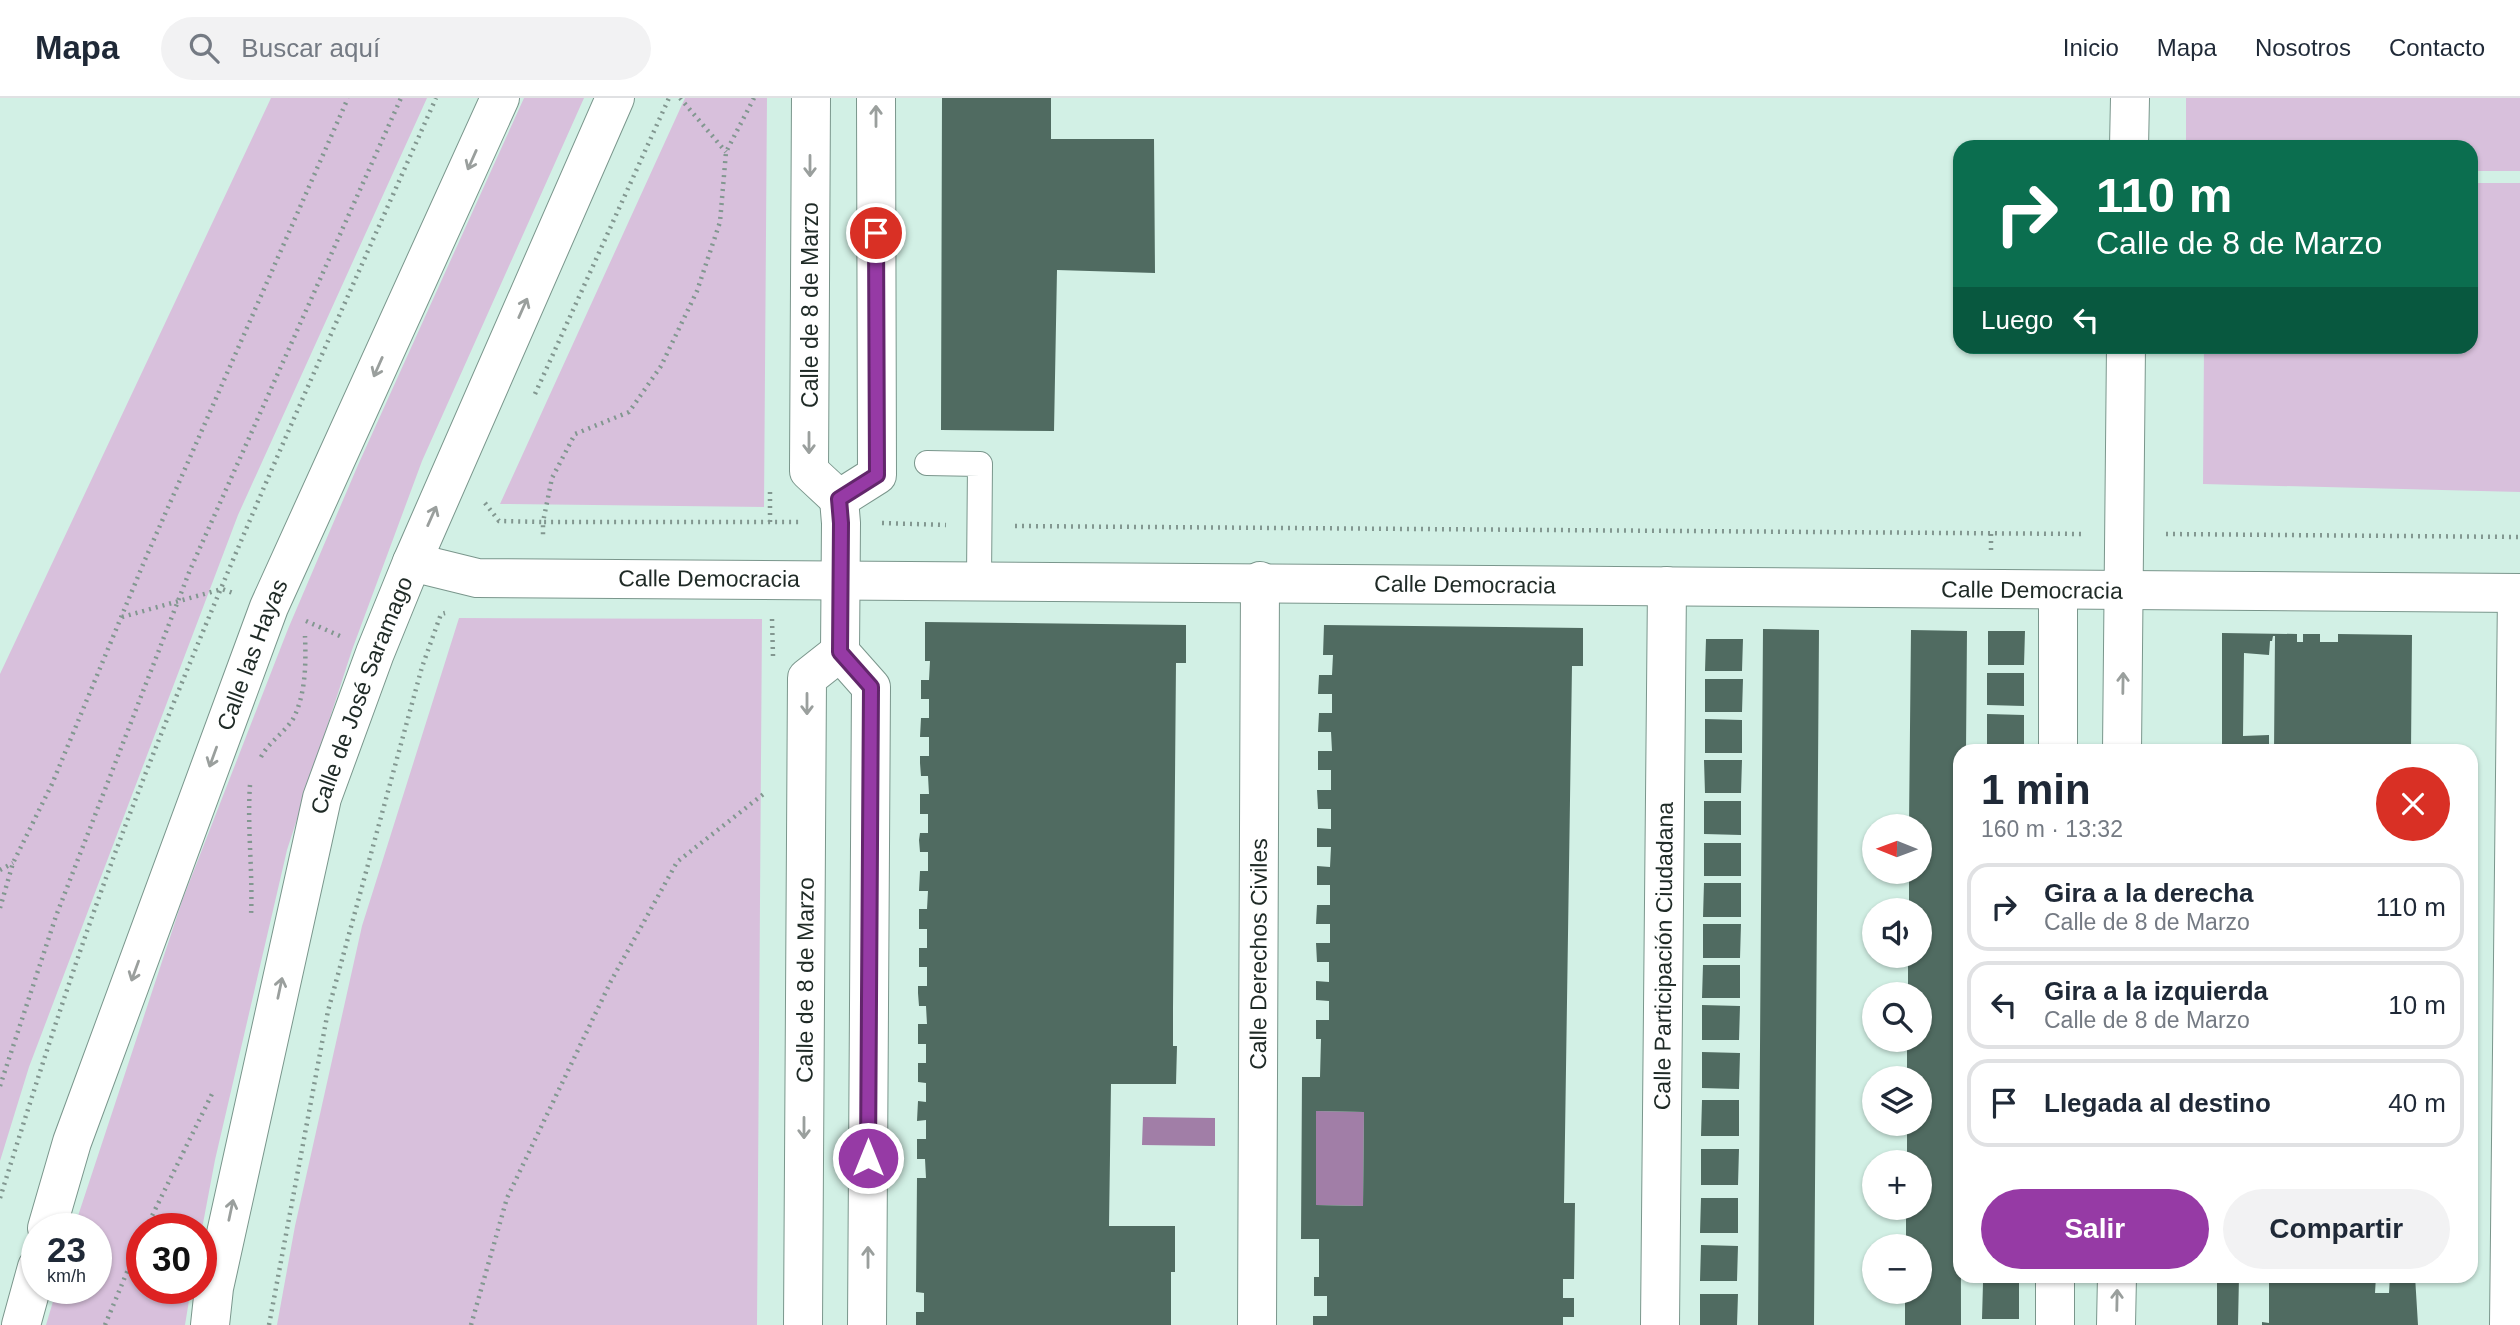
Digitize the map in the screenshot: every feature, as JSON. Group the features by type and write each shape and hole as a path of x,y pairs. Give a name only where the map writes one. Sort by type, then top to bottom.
{"street":[{"name":"Calle las Hayas","path":"51,1213 72,1142 269,607 500,98"},
{"name":"Calle de José Saramago","path":"210,1325 214,1288 322,798 375,653 412,562 615,98"},
{"name":"Calle de 8 de Marzo","path":"811,98 809,471 840,511"},
{"path":"867,1325 871,687 840,652 840,511 877,475 876,98"},
{"path":"2129,140 2130,98"},
{"path":"2122,744 2126,354"},
{"name":"Calle Democracia","path":"412,562 477,578 1260,581 1464,586 2058,592 2518,593"},
{"name":"Calle Derechos Civiles","path":"1257,1325 1260,581"},
{"name":"Calle Participación Ciudadana","path":"1660,1325 1667,586"},
{"path":"2058,592 2058,744"},
{"path":"2509,1325 2518,593"},
{"name":"Calle de 8 de Marzo","path":"803,1325 807,678 840,652"},
{"path":"2055,1325 2056,1283"},
{"path":"2116,1325 2117,1283"},
{"path":"20,1325 26,1304"}],"lane":[{"path":"927,463 980,464 979,579"}],"path":[{"path":"0,908 13,863 52,785 122,617 348,98"},
{"path":"0,1086 56,916 178,601 401,98"},
{"path":"0,1198 46,1053 136,799 300,401 436,98"},
{"path":"530,403 669,98"},
{"path":"680,98 726,152"},
{"path":"542,578 543,522 552,478 575,434 629,412 661,366 697,291 720,222 726,152 754,98"},
{"path":"490,492 484,504 499,522 840,511 979,526 2520,537"},
{"path":"122,617 222,589 308,622 375,653 422,667"},
{"path":"269,1325 328,1011 422,667 441,614 449,611"},
{"path":"256,767 266,748 292,719 303,690 304,635 308,622"},
{"path":"250,929 253,876 248,812 251,776"},
{"path":"471,1325 507,1198 611,981 677,862 775,785"},
{"path":"0,870 13,863"},
{"path":"153,1213 216,1081"},
{"path":"105,1325 126,1274"}],"shaded area":[{"path":"271,98 427,98 238,515 29,1067 0,1161 0,674"},
{"path":"524,98 584,98 422,461 352,650 287,850 205,1213 126,1213 126,1304 188,1304 185,1325 46,1325 52,1304 112,1304 112,1213 79,1213 182,901 288,629 358,465"},
{"path":"685,98 767,98 764,507 500,504"},
{"path":"2186,98 2520,98 2520,171 2478,171 2478,140 2186,140"},
{"path":"2478,183 2520,183 2520,492 2203,484 2204,354 2478,354"},
{"path":"459,618 762,619 757,1325 277,1325 295,1226 362,926"},
{"path":"1316,1111 1364,1112 1363,1206 1316,1205"},
{"path":"1143,1117 1215,1118 1215,1146 1142,1145"}],"building":[{"path":"942,98 1051,98 1051,139 1154,139 1155,273 1057,270 1054,431 941,430"},
{"path":"925,622 1186,625 1186,663 1176,663 1173,1046 1177,1046 1176,1084 1111,1084 1109,1226 1175,1226 1175,1272 1171,1272 1171,1325 916,1325 916,1312 924,1312 924,1293 916,1292 917,1178 926,1178 925,1159 917,1159 917,1139 926,1139 926,1120 917,1121 918,1101 926,1102 926,1083 918,1082 918,1063 926,1063 926,1044 918,1044 918,1024 927,1024 926,1006 919,1006 918,993 918,986 927,986 927,967 919,967 919,948 927,948 927,929 919,929 919,909 927,909 928,891 919,891 920,871 928,871 928,852 920,852 919,840 920,833 928,833 928,814 920,814 920,794 929,794 928,776 921,776 920,763 920,756 929,756 929,737 920,737 921,718 929,718 929,699 921,699 921,680 929,680 930,661 925,661"},
{"path":"1324,625 1583,628 1583,666 1572,666 1564,1203 1575,1203 1574,1279 1563,1279 1563,1298 1574,1298 1574,1317 1563,1317 1563,1325 1313,1325 1313,1316 1327,1316 1327,1296 1314,1296 1314,1277 1319,1277 1319,1239 1301,1239 1302,1077 1320,1077 1321,1039 1316,1039 1316,1020 1329,1020 1329,1001 1316,1000 1316,981 1329,982 1329,962 1317,962 1316,943 1330,943 1330,924 1316,924 1317,905 1330,905 1330,885 1317,885 1317,866 1330,867 1331,847 1317,847 1317,828 1331,829 1331,809 1318,809 1317,790 1331,790 1331,770 1318,770 1318,751 1332,751 1331,732 1318,732 1319,713 1332,713 1332,694 1318,694 1319,675 1332,675 1333,655 1323,655","holes":["1316,1111 1364,1112 1363,1206 1316,1205"]},
{"path":"1763,629 1819,630 1814,1325 1758,1325"},
{"path":"1911,630 1967,631 1966,744 1953,744 1953,1283 1961,1283 1961,1325 1905,1325 1905,1304 1932,1304 1932,1234 1906,1234 1906,1220 1932,1220 1932,1150 1907,1150 1907,1136 1932,1136 1932,1066 1907,1066 1907,1052 1932,1052 1932,982 1908,982 1908,968 1932,968 1932,898 1909,898 1909,884 1932,884 1932,814 1909,814"},
{"path":"1988,631 2025,631 2024,665 1988,665"},
{"path":"2222,633 2297,634 2297,642 2303,642 2303,634 2320,634 2320,642 2338,642 2338,634 2412,635 2411,744 2274,744 2273,636 2269,655 2244,653 2243,736 2269,735 2269,744 2222,744"},
{"path":"1706,639 1743,639 1742,671 1705,671"},
{"path":"1987,673 2024,673 2024,706 1987,705"},
{"path":"1705,679 1743,679 1742,712 1705,712"},
{"path":"1987,714 2024,715 2024,744 1987,744"},
{"path":"1705,719 1742,720 1742,753 1705,753"},
{"path":"1704,760 1742,760 1741,793 1705,793"},
{"path":"1704,801 1741,801 1741,835 1704,834"},
{"path":"1704,843 1741,843 1741,876 1704,876"},
{"path":"1704,883 1741,883 1741,917 1703,917"},
{"path":"1703,924 1741,924 1740,958 1703,958"},
{"path":"1703,965 1740,965 1740,998 1702,998"},
{"path":"1702,1005 1740,1006 1739,1040 1702,1040"},
{"path":"1702,1052 1740,1053 1739,1089 1702,1088"},
{"path":"1702,1100 1739,1100 1739,1136 1701,1136"},
{"path":"1701,1149 1739,1149 1738,1185 1701,1185"},
{"path":"1701,1198 1738,1198 1738,1233 1700,1233"},
{"path":"1701,1245 1738,1246 1737,1281 1700,1281"},
{"path":"1983,1283 2019,1283 2019,1319 1982,1319"},
{"path":"2217,1283 2239,1283 2238,1325 2217,1325"},
{"path":"2269,1283 2376,1283 2375,1293 2389,1293 2390,1283 2415,1283 2418,1325 2262,1325 2262,1322 2269,1323"},
{"path":"1700,1294 1738,1294 1737,1325 1700,1325"}],"route":[{"path":"868,1158 871,687 840,652 839,499 877,475 876,233"}]}
